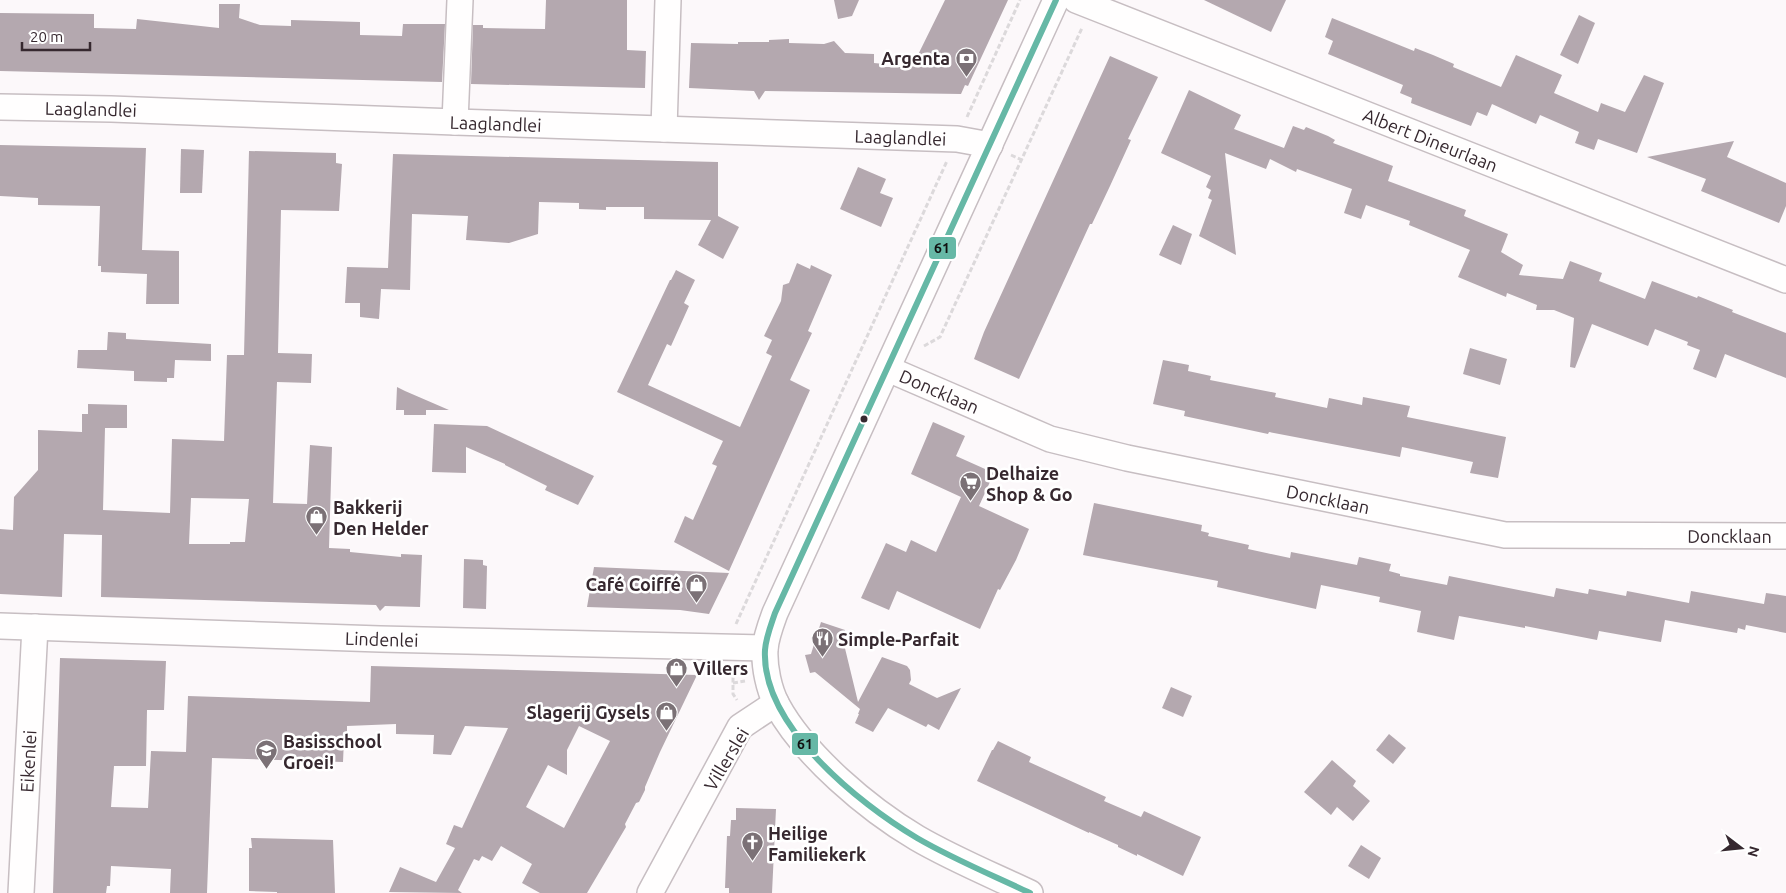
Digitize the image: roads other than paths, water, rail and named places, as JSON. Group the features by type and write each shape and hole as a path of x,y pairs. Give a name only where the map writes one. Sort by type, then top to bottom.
{"street":[{"path":"455,122 460,0"},
{"path":"664,129 668,0"},
{"path":"1030,893 918,839 847,787 803,743 776,703 766,664 765,648 768,633 776,613 1056,0"},
{"name":"Albert Dineurlaan","path":"1084,3 1786,280"},
{"name":"Laaglandlei","path":"0,107 162,110 455,122 957,138 990,145"},
{"name":"Doncklaan","path":"888,369 1050,439 1126,458 1504,535 1786,536"},
{"name":"Lindenlei","path":"0,626 362,638 765,648"},
{"name":"Eikenlei","path":"21,893 34,628"},
{"name":"Villerslei","path":"650,893 740,727 776,703"}],"place":[{"name":"Argenta","path":"966,77"},
{"name":"Delhaize Shop & Go","path":"970,502"},
{"name":"Bakkerij Den Helder","path":"317,536"},
{"name":"Café Coiffé","path":"697,603"},
{"name":"Simple-Parfait","path":"822,658"},
{"name":"Villers","path":"677,687"},
{"name":"Slagerij Gysels","path":"666,731"},
{"name":"Basisschool Groei!","path":"267,770"},
{"name":"Heilige Familiekerk","path":"752,862"}]}
